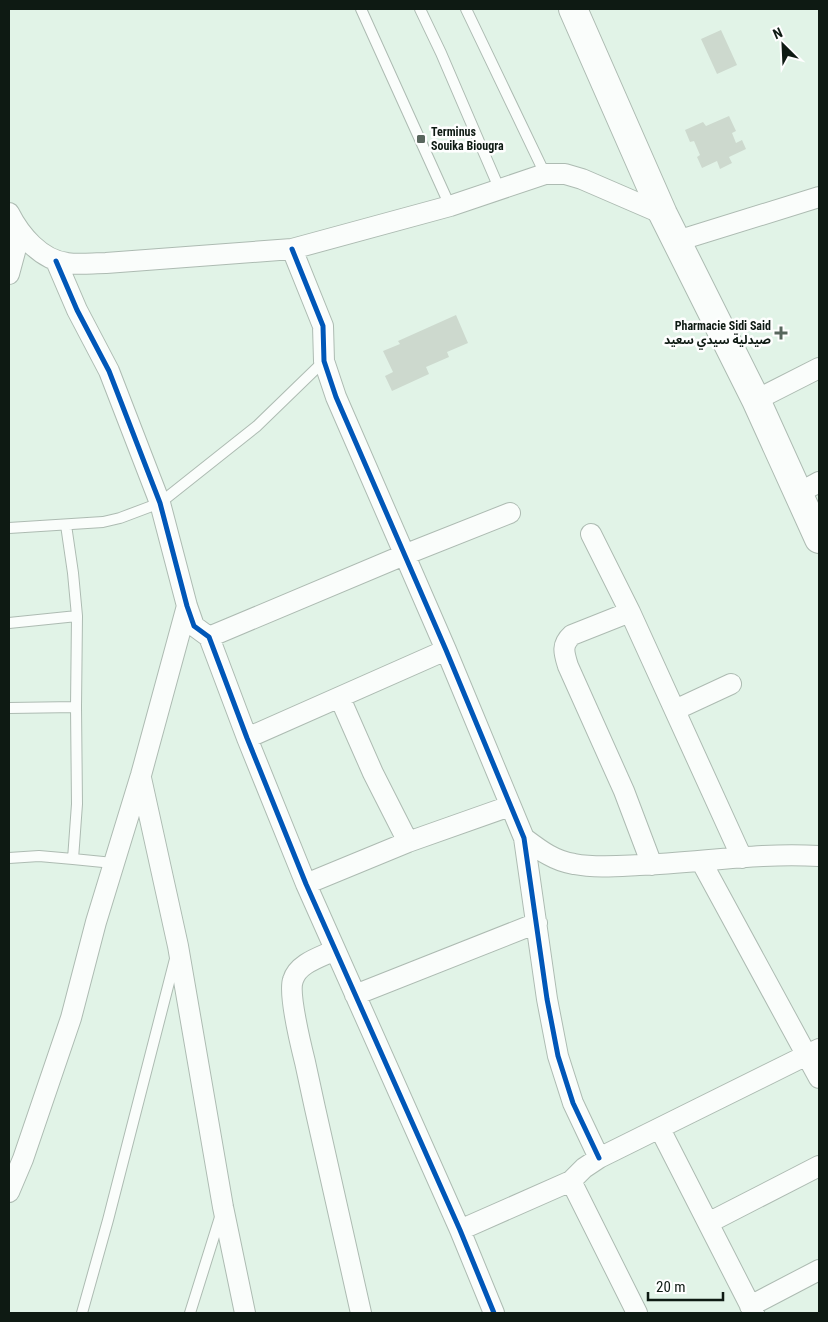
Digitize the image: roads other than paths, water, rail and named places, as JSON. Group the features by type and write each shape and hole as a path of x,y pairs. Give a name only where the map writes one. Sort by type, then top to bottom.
{"street":[{"path":"573,9 677,241 756,400 808,488 819,539"},
{"path":"11,218 26,239 45,256 67,263 106,263 292,249 450,206 545,174 565,174 582,178 664,214"},
{"path":"677,241 819,197"},
{"path":"9,274 12,250 11,218"},
{"path":"292,249 323,326 324,361 336,397 446,650 524,838 547,999 558,1056 573,1103 599,1158"},
{"path":"56,260 77,310 108,371 160,503 194,626 209,637 247,738 306,884 460,1230 494,1313"},
{"path":"756,400 819,368"},
{"path":"209,637 404,555 510,514"},
{"path":"591,534 630,612 742,858"},
{"path":"9,1192 23,1159 70,1018 113,863 141,775 187,606"},
{"path":"630,612 572,635 566,640 564,647 568,666 624,791 652,864"},
{"path":"247,738 446,650"},
{"path":"675,710 731,684"},
{"path":"340,698 373,773 408,842"},
{"path":"141,775 178,946 223,1207 245,1313"},
{"path":"306,884 408,842 510,806"},
{"path":"524,838 547,855 574,864 611,866 801,854 819,856"},
{"path":"701,861 813,1052 819,1078"},
{"path":"355,994 537,923"},
{"path":"335,950 308,963 297,972 292,981 297,1023 329,1176 361,1313"},
{"path":"460,1230 571,1181 584,1168 599,1158 813,1052"},
{"path":"660,1129 752,1310 819,1270"},
{"path":"708,1223 819,1166"},
{"path":"571,1181 637,1313"}],"lane":[{"path":"361,9 450,206"},
{"path":"420,9 499,188"},
{"path":"466,9 545,174"},
{"path":"9,528 103,522 120,518 160,503 257,426 324,361"},
{"path":"66,525 77,616 78,804 73,859"},
{"path":"9,622 77,616"},
{"path":"9,708 76,707"},
{"path":"9,858 38,856 113,863"},
{"path":"82,1313 108,1220 178,946"},
{"path":"190,1313 223,1207"}],"place":[{"name":"Terminus Souika Biougra","path":"421,139"},
{"name":"Pharmacie Sidi Said صيدلية سيدي سعيد","path":"781,333"}]}
